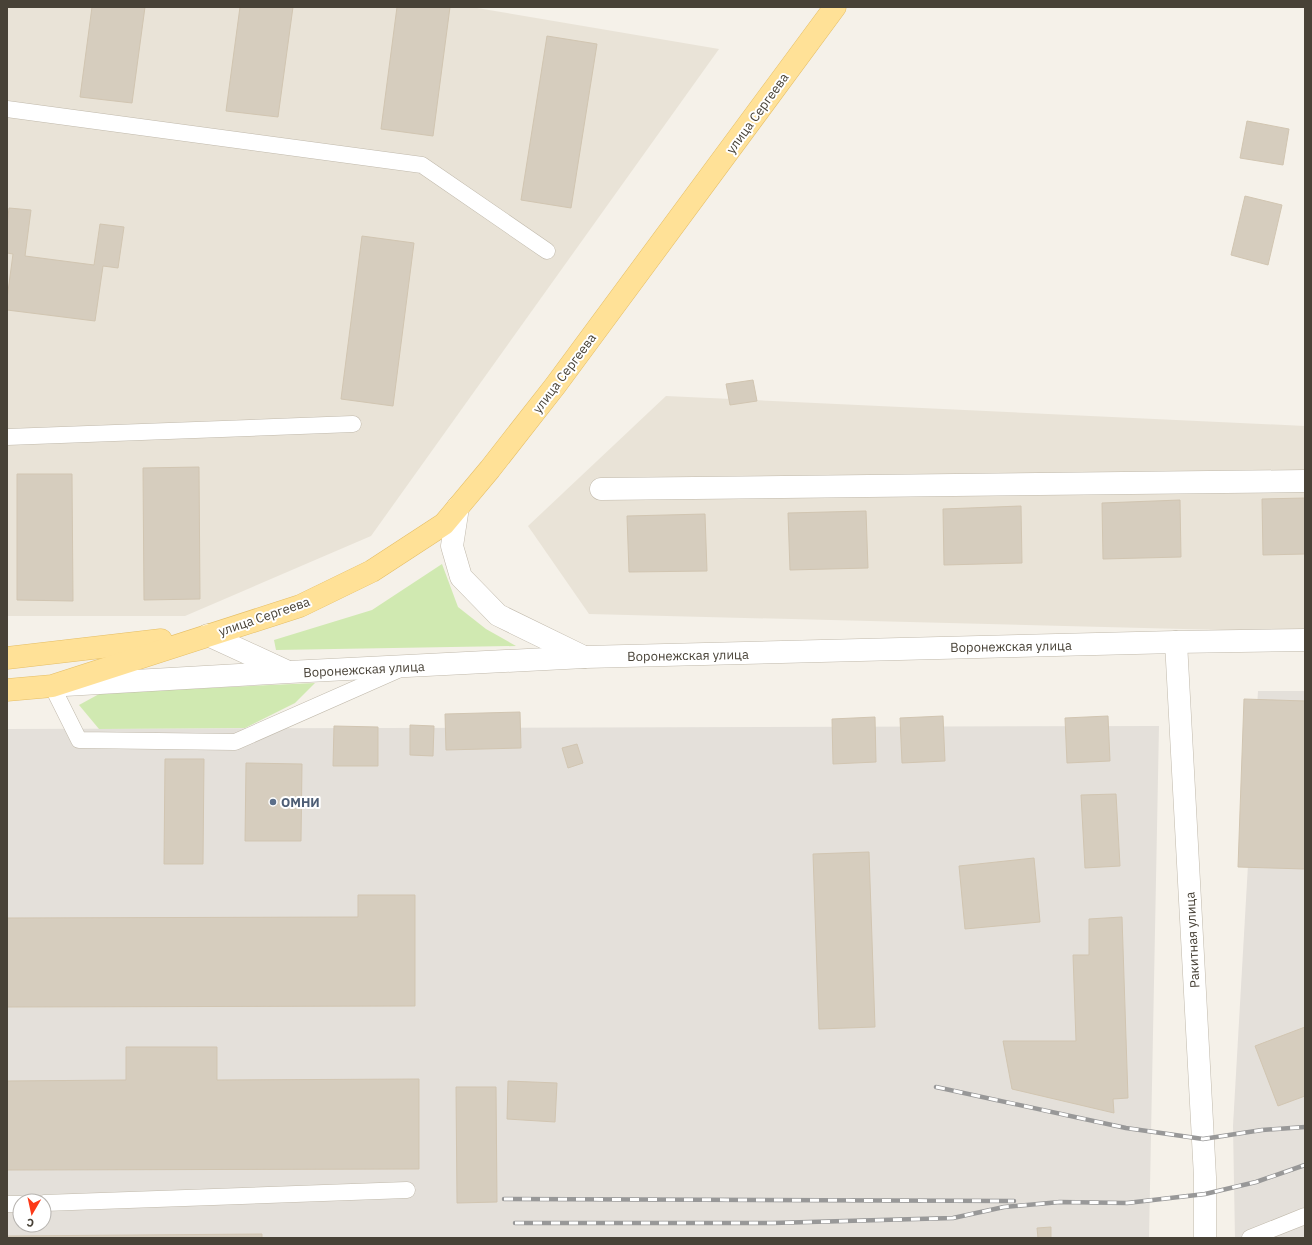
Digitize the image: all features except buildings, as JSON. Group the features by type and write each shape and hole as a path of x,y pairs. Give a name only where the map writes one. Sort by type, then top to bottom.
{"main road":[{"name":"улица Сергеева","path":"208,635 300,606 372,571 444,524 490,469 555,386 835,7"},
{"path":"7,658 208,635"},
{"path":"7,690 52,686 208,635"}],"street":[{"path":"601,489 1305,481"},
{"path":"458,507 452,546 461,577 498,615 585,658"},
{"name":"Воронежская улица","path":"208,635 289,672 585,658 1176,642 1305,640"},
{"name":"Ракитная улица","path":"1176,642 1204,1162 1205,1238"},
{"path":"52,686 289,672"}],"lane":[{"path":"7,109 422,165 547,251"},
{"path":"7,437 353,424"},
{"path":"52,686 79,740 235,742 404,667"},
{"path":"52,1203 407,1190"},
{"path":"1250,1238 1305,1216"}],"shaded area":[{"path":"7,7 471,7 719,49 371,536 185,616 7,616"},
{"path":"666,396 1305,426 1305,632 589,614 528,526"},
{"path":"1258,691 1305,691 1305,1238 1235,1238 1233,1126"},
{"path":"1159,726 1149,1238 7,1238 7,729"}],"green space":[{"path":"442,564 458,607 486,629 516,646 276,650 274,640 372,610"},
{"path":"315,683 295,703 245,728 99,729 79,705 101,693"}],"railway":[{"path":"936,1087 1126,1128 1203,1139 1262,1130 1305,1127"},
{"path":"515,1223 773,1223 953,1218 1004,1207 1060,1202 1127,1203 1205,1194 1256,1182 1305,1165"},
{"path":"504,1199 1014,1201"}],"place":[{"name":"ОМНИ","path":"273,802"}]}
